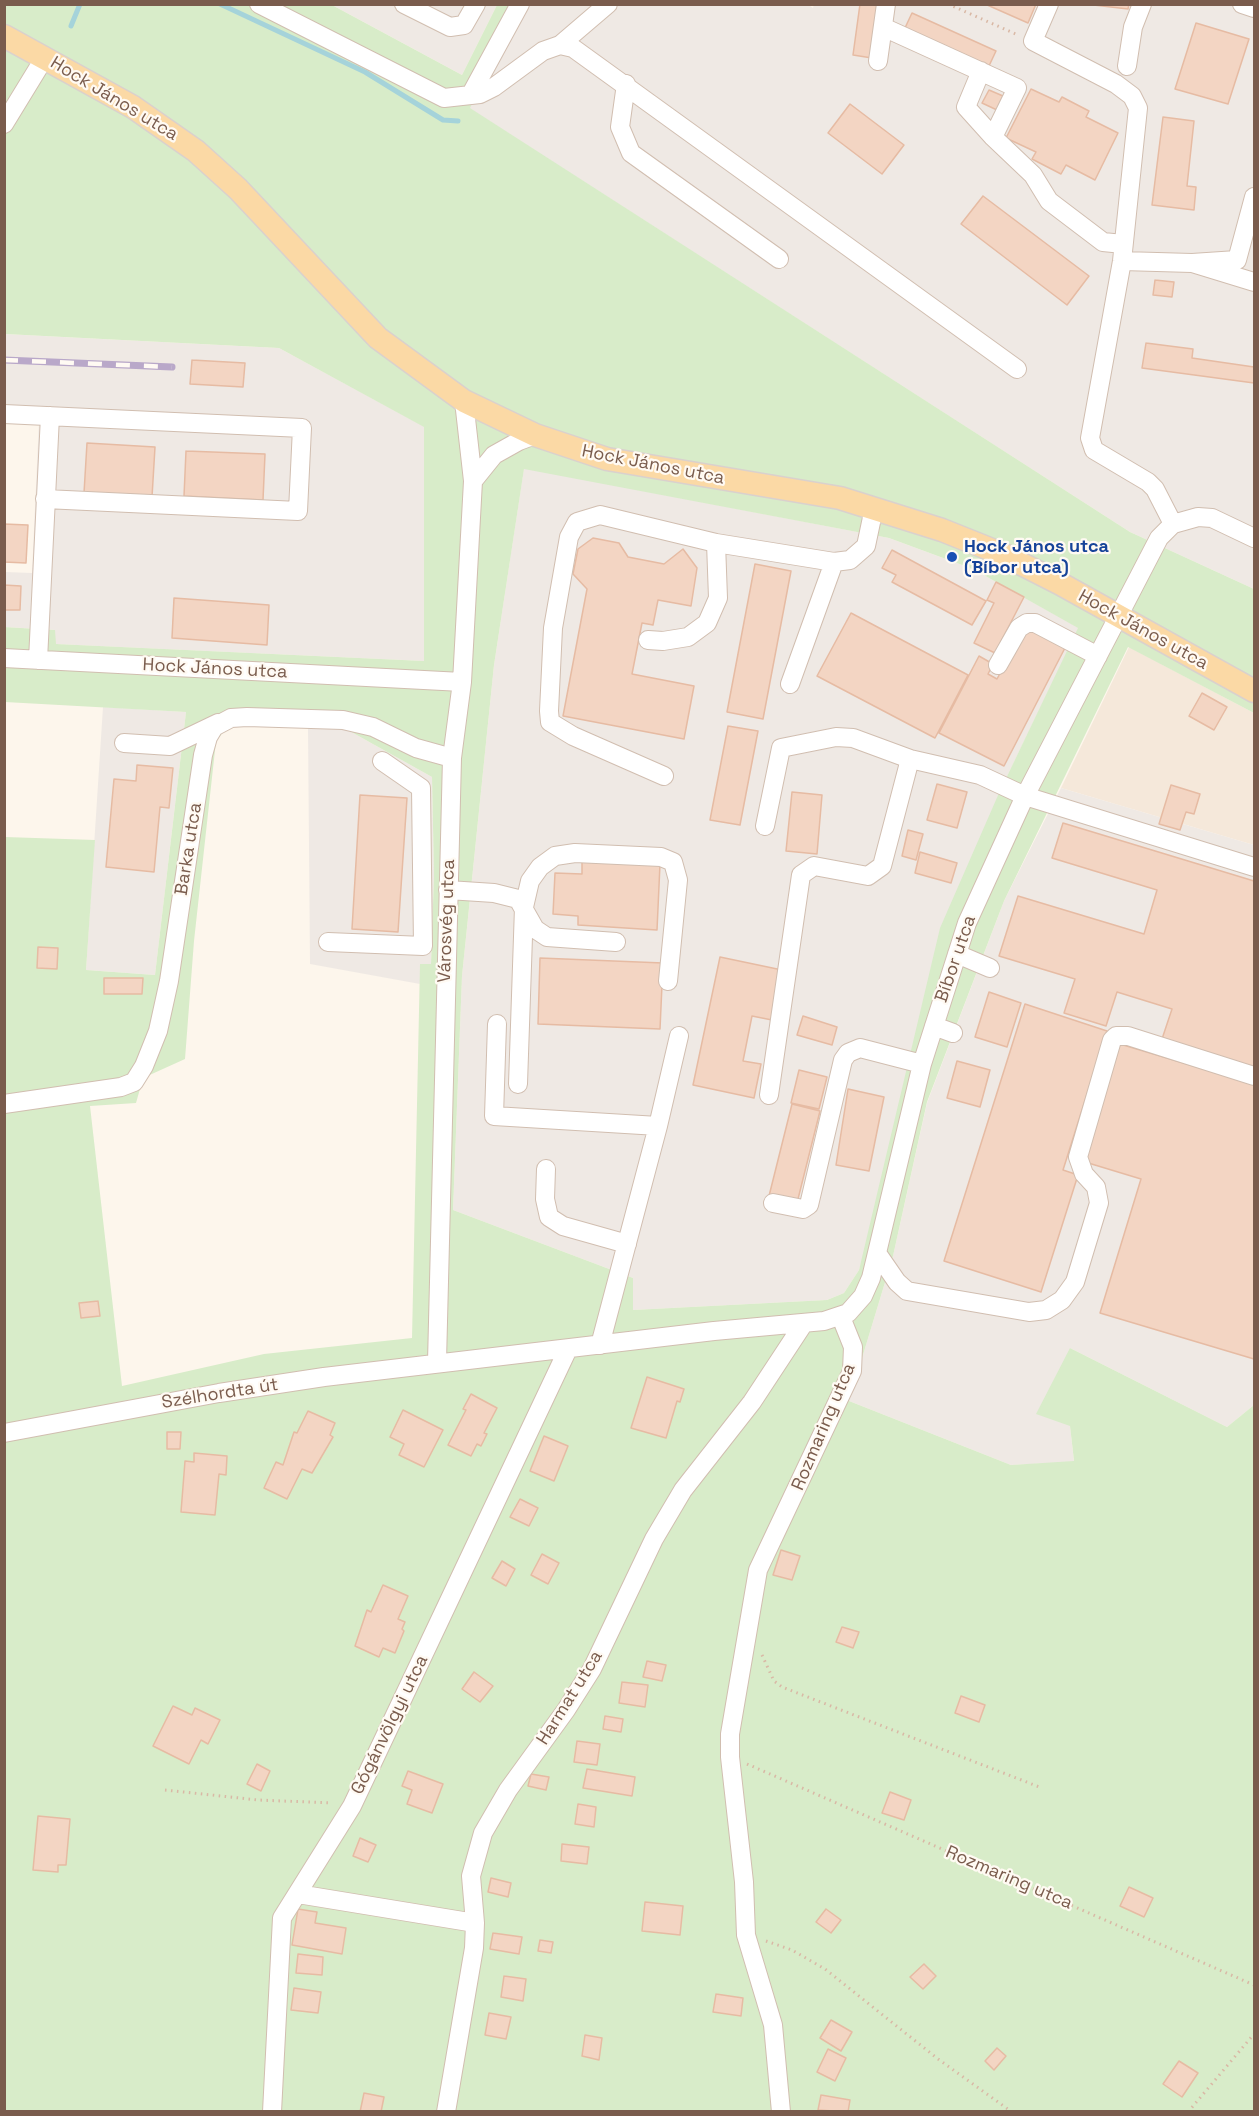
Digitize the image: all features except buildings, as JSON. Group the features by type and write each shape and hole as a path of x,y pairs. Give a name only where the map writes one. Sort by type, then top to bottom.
{"main road":[{"name":"Hock János utca","path":"4,36 133,107 196,151 238,189 378,338 464,401 535,435 607,459 840,498 942,530 1002,554 1254,690"}],"street":[{"path":"259,4 281,9 355,54 444,98 480,94 494,87 543,51 560,45 608,4"},
{"path":"418,7 442,25 458,27 464,25 476,4"},
{"path":"471,94 520,4"},
{"path":"878,61 886,4"},
{"path":"1049,4 1032,41 1116,84 1136,102 1138,115 1122,253 1090,438 1094,450 1148,482 1155,489 1173,524 1198,517 1212,518 1254,538"},
{"path":"1127,66 1133,27 1142,4"},
{"path":"1242,4 1254,8"},
{"path":"883,27 1017,88 993,137"},
{"path":"560,45 573,48 626,84 1017,369"},
{"path":"4,124 45,57"},
{"path":"981,71 966,107 993,137 1033,174 1049,201 1102,242 1122,253 1192,263 1254,282"},
{"path":"626,84 620,127 631,153 779,259"},
{"path":"1192,263 1237,260 1254,197"},
{"name":"Városvég utca","path":"437,1362 452,758 462,682 473,481 464,401"},
{"path":"4,414 302,428 298,511 45,499"},
{"path":"38,660 50,416"},
{"path":"473,481 500,451 535,435"},
{"path":"664,776 573,736 550,722 554,628 569,537 576,522 600,515 716,543 834,562 850,560 866,546 874,508"},
{"name":"Bíbor utca","path":"841,1317 863,1296 877,1253 919,1109 922,1064 971,914 1025,796 1118,616 1159,538 1173,524"},
{"path":"648,640 688,638 707,623 718,598 716,543"},
{"path":"790,684 834,562"},
{"path":"998,665 1019,628 1027,623 1035,624 1098,656"},
{"name":"Hock János utca","path":"4,658 462,682"},
{"path":"124,743 170,746 223,720 247,717 357,722 416,748 452,758"},
{"name":"Barka utca","path":"4,1104 121,1087 134,1082 144,1066 158,1030 169,981 203,755 208,736 223,720"},
{"path":"765,826 781,748 836,736 853,738 910,759 980,775 1025,796 1254,867"},
{"path":"769,1095 801,875 814,866 861,876 878,870 885,861 910,759"},
{"path":"328,942 423,946 421,788 382,761"},
{"path":"518,1084 524,907 530,881 540,867 555,856 575,853 661,857 673,862 678,880 668,981"},
{"path":"448,890 508,895 518,899 535,929 547,936 616,942"},
{"path":"423,919 447,921"},
{"path":"957,954 990,968"},
{"path":"497,1024 494,1116 658,1126"},
{"path":"933,1026 953,1033"},
{"path":"600,1345 658,1126 679,1036"},
{"path":"877,1253 897,1282 907,1291 1029,1312 1046,1310 1062,1300 1075,1282 1099,1203 1096,1187 1084,1174 1078,1157 1112,1040 1116,1036 1128,1036 1254,1076"},
{"path":"773,1203 803,1209 809,1205 843,1060 848,1053 860,1048 922,1064"},
{"path":"546,1169 545,1199 549,1217 563,1226 627,1244"},
{"path":"437,1362 804,1323 841,1317"},
{"name":"Rozmaring utca","path":"781,2112 773,2025 746,1935 744,1882 730,1756 730,1734 758,1570 852,1371 853,1347 841,1317"},
{"name":"Harmat utca","path":"446,2112 474,1948 475,1923 471,1876 488,1824 507,1790 566,1710 592,1669 654,1539 683,1490 752,1402 804,1323"},
{"name":"Gógánvölgyi utca","path":"272,2112 281,1925 287,1908 352,1806 568,1349"},
{"name":"Szélhordta út","path":"4,1433 219,1393 437,1362"},
{"path":"298,1894 475,1923"}],"path":[{"path":"948,4 1032,41"},
{"path":"748,1633 768,1665 774,1681 782,1687 1042,1788"},
{"name":"Rozmaring utca","path":"730,1756 1254,1985"},
{"path":"165,1790 258,1800 319,1801 352,1806"},
{"path":"746,1935 792,1950 825,1969 938,2058 1012,2112"},
{"path":"1188,2112 1254,2034"}],"shaded area":[{"path":"807,4 813,8 814,4 1254,5 1254,589 1130,532 469,108 519,5"},
{"path":"332,5 497,5 462,75"},
{"path":"4,334 279,348 425,427 424,661 55,644 55,630 5,627 5,572 32,573 39,421 5,419"},
{"path":"524,468 889,538 973,569 1079,628 999,793 859,1270 844,1293 827,1300 633,1310 633,1278 453,1210 462,976 494,665"},
{"path":"1129,647 1254,713 1254,845 1061,788"},
{"path":"103,707 186,712 155,975 86,970"},
{"path":"308,728 346,729 432,777 434,875 431,965 420,964 420,984 310,964"},
{"path":"1061,788 1254,845 1254,1405 1227,1427 1070,1348 1070,1426 1074,1462 1011,1465 849,1401 893,1256 927,1103 1004,901"}],"green space":[{"path":"5,4 332,5 462,75 497,5 519,5 470,108 1130,532 1254,589 1254,713 1128,647 1004,901 927,1102 893,1256 849,1401 1011,1465 1074,1461 1070,1426 1036,1414 1070,1348 1227,1427 1254,1405 1254,2111 5,2111 5,837 95,840 86,970 155,975 186,712 5,702 4,627 55,630 56,644 424,661 424,427 279,348 5,334","holes":["524,469 889,538 973,569 1078,628 999,793 940,928 859,1270 844,1293 827,1300 633,1310 633,1278 453,1210 462,976 494,665","237,726 346,729 432,777 434,875 431,964 420,964 412,1338 264,1354 122,1386 90,1106 136,1103 143,1078 185,1059 194,941 216,741 225,730"]}],"waterway":[{"path":"71,26 80,4"},
{"path":"220,4 365,72 443,120 458,121"}],"railway":[{"path":"4,360 172,367"}],"place":[{"name":"Hock János utca (Bíbor utca)","path":"952,557"}]}
